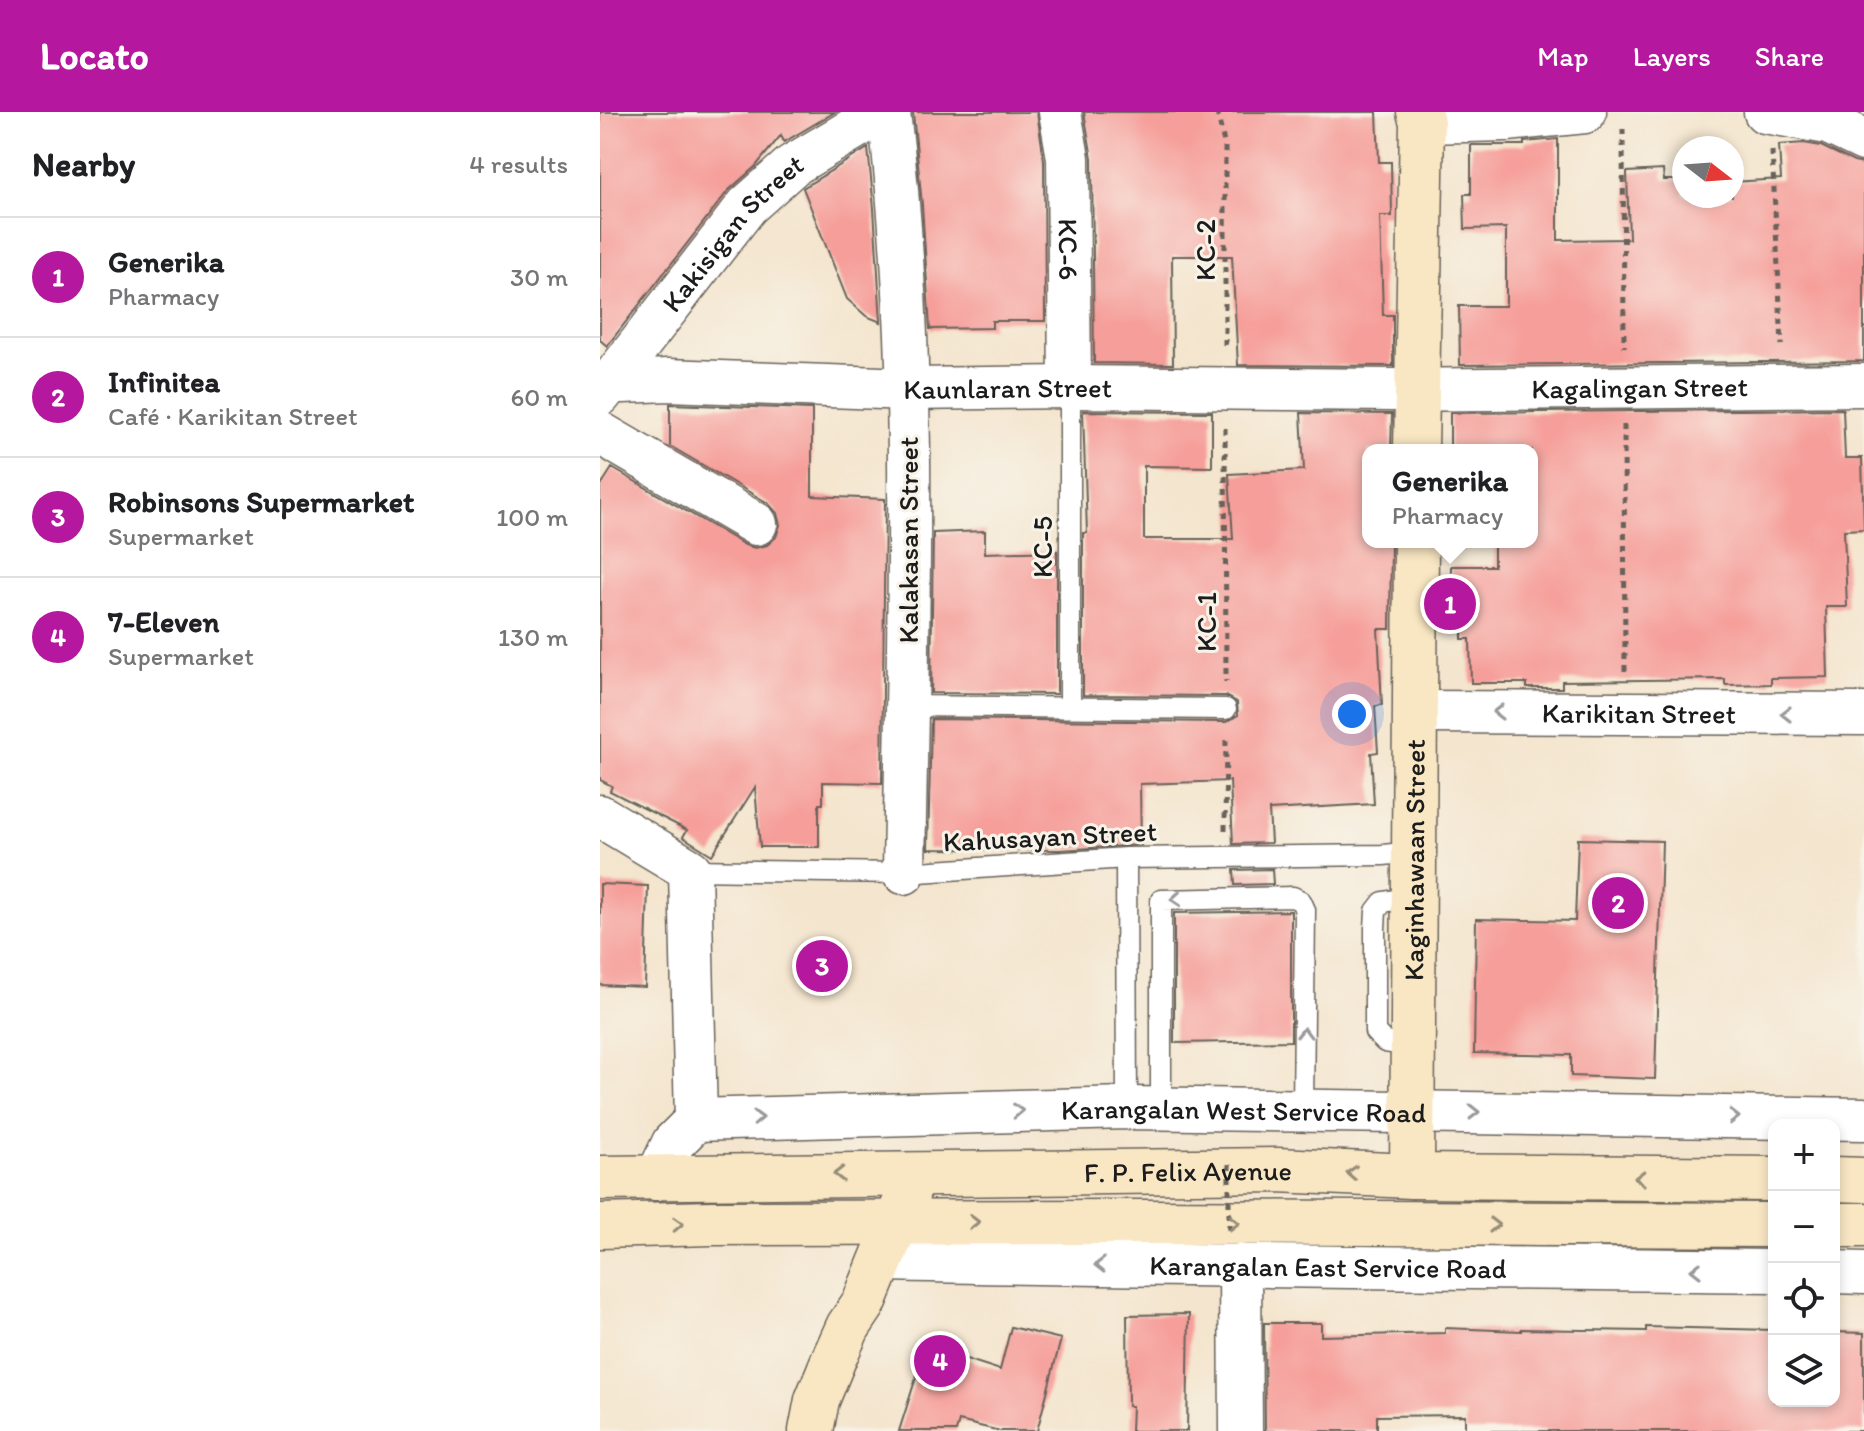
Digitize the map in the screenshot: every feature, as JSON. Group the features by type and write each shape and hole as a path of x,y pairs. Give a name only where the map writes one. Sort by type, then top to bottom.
{"main road":[{"path":"1416,444 1420,117"},
{"name":"Kaginhawaan Street","path":"1412,1176 1416,548"},
{"name":"F. P. Felix Avenue","path":"600,1178 1277,1170 1412,1176 1768,1179"},
{"path":"811,1431 817,1400 835,1356 848,1327 864,1303 917,1173"},
{"path":"1840,1179 1864,1180"},
{"name":"F. P. Felix Avenue","path":"600,1226 712,1223 889,1242 1768,1225"},
{"path":"1840,1225 1864,1225"},
{"path":"817,1431 837,1408 859,1361 865,1333 864,1303"}],"street":[{"name":"Kakisigan Street","path":"603,387 747,206 793,165 882,112"},
{"name":"Kalakasan Street","path":"889,112 900,203 909,389 904,873"},
{"name":"KC-6","path":"1060,112 1068,158 1070,387"},
{"path":"1420,117 1507,120 1585,112"},
{"path":"1768,112 1840,125"},
{"name":"Kaunlaran Street","path":"603,387 668,380 909,389 1416,390"},
{"name":"Kagalingan Street","path":"1416,390 1864,385"},
{"path":"600,433 756,524"},
{"name":"Karikitan Street","path":"1415,712 1864,714"},
{"path":"600,816 690,870 696,1120 673,1143 656,1179"},
{"name":"Karangalan West Service Road","path":"696,1120 1144,1109 1864,1119"},
{"name":"Karangalan East Service Road","path":"889,1242 1234,1248 1768,1271"},
{"path":"1234,1248 1241,1431"},
{"path":"1840,1272 1864,1273"}],"lane":[{"name":"KC-5","path":"1070,387 1070,707"},
{"path":"907,706 1226,709"},
{"name":"Kahusayan Street","path":"690,870 904,873 1126,858 1413,852"},
{"path":"1126,858 1144,1109"},
{"path":"1144,1109 1161,900 1293,897 1301,901 1305,910 1303,1111"}],"path":[{"name":"KC-2","path":"1217,112 1225,147 1225,389"},
{"path":"1768,112 1784,386"},
{"name":"KC-1","path":"1225,389 1225,855"},
{"path":"1229,1159 1234,1248"}],"building":[{"path":"600,112 835,112 784,142 781,135 756,166 728,191 607,346 600,340"},
{"path":"913,112 1037,112 1044,160 1045,321 992,321 992,328 930,329"},
{"path":"1084,112 1377,112 1379,162 1391,162 1392,216 1380,216 1383,315 1393,315 1393,366 1238,365 1232,256 1172,256 1173,364 1094,363 1092,158"},
{"path":"1558,139 1558,240 1629,239 1627,172 1663,170 1664,180 1672,180 1672,208 1744,208 1744,181 1781,179 1779,145 1804,143 1821,146 1864,164 1864,361 1460,365 1459,306 1506,306 1506,228 1465,229 1464,194 1471,194 1471,145 1524,145 1524,142"},
{"path":"868,148 881,322 866,316 847,299 803,188"},
{"path":"670,404 812,409 812,496 885,499 882,783 823,782 823,804 819,804 819,847 760,847 755,787 712,855 683,837 687,830 610,791 612,786 600,780 600,487 612,468 745,545 755,548 767,545 776,537 780,525 777,513 768,503 670,446"},
{"path":"1843,409 1845,458 1862,458 1864,529 1844,530 1847,607 1826,607 1828,677 1771,678 1771,684 1725,685 1725,679 1562,681 1562,688 1527,688 1527,683 1471,683 1470,639 1462,639 1462,609 1451,609 1451,566 1494,566 1494,548 1538,548 1538,444 1450,444 1450,413"},
{"path":"1083,411 1212,412 1212,467 1144,466 1144,539 1233,539 1229,474 1304,470 1301,413 1392,414 1391,444 1362,444 1362,548 1391,548 1390,629 1378,629 1382,705 1375,706 1378,752 1371,753 1374,804 1269,810 1271,843 1233,844 1230,781 1140,784 1141,845 1059,850 928,849 931,719 1226,722 1238,715 1237,702 1226,696 1083,695 1083,533 1087,533"},
{"path":"985,531 985,553 1057,551 1057,694 931,693 933,533"},
{"path":"1578,839 1662,841 1655,1079 1571,1076 1571,1055 1474,1053 1476,919 1575,921"},
{"path":"1272,869 1273,884 1235,885 1234,870"},
{"path":"600,884 648,886 645,987 600,985"},
{"path":"1291,911 1291,1041 1174,1043 1174,913"},
{"path":"1189,1314 1187,1431 1131,1431 1127,1315"},
{"path":"1264,1323 1321,1323 1321,1336 1445,1333 1445,1328 1521,1331 1646,1331 1646,1327 1768,1330 1768,1407 1840,1407 1840,1332 1864,1333 1864,1431 1465,1431 1465,1415 1377,1416 1377,1431 1265,1431"},
{"path":"1011,1327 1061,1339 1037,1431 1000,1431 959,1421 956,1431 899,1431 926,1346 1000,1370"}],"place":[{"name":"Generika","path":"1450,604"},
{"name":"Infinitea","path":"1618,903"},
{"name":"Robinsons Supermarket","path":"822,966"},
{"name":"7-Eleven","path":"940,1361"}]}
